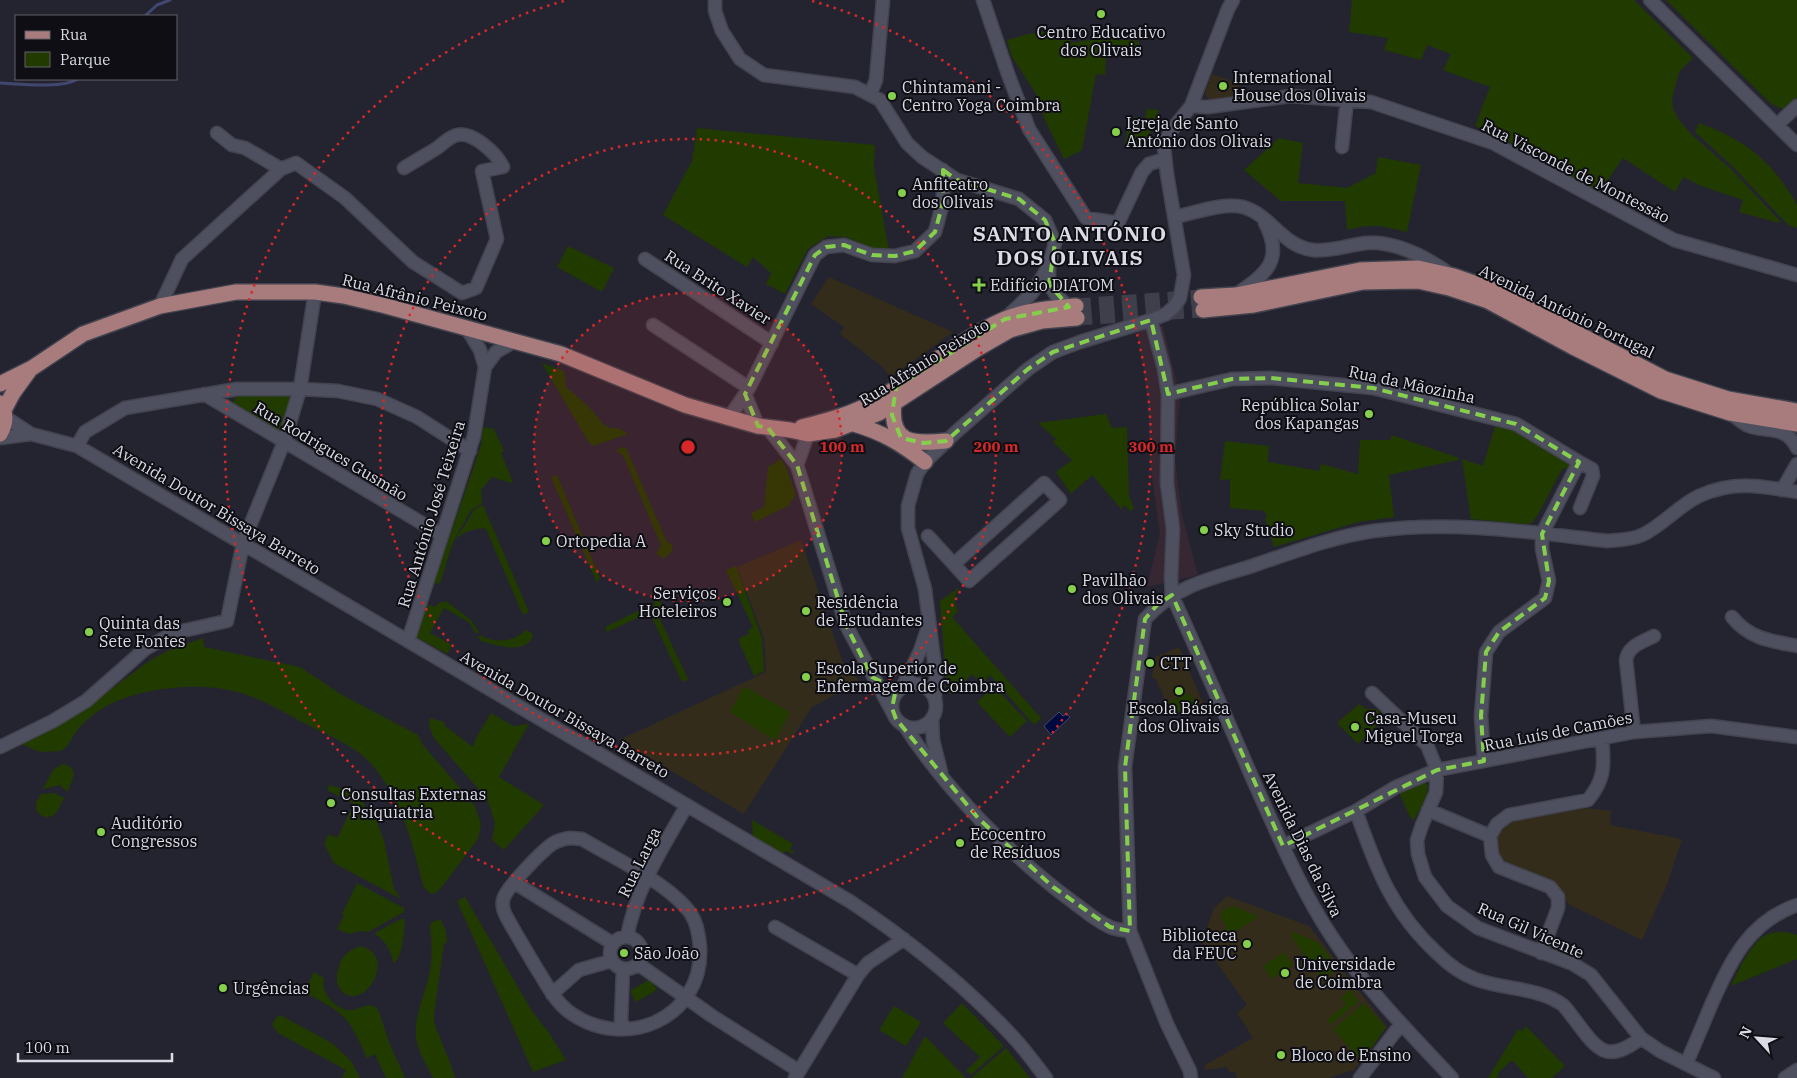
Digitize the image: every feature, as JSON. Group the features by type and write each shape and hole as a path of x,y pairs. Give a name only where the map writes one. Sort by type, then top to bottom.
{"main road":[{"name":"Avenida António Portugal","path":"1797,411 1728,399 1665,379 1494,290 1454,276 1418,268 1360,270 1236,294 1202,304 1254,305 1363,282 1418,281 1449,288 1488,301 1573,347 1661,391 1730,413 1797,424"},
{"name":"Rua Afrânio Peixoto","path":"0,384 32,368 83,334 160,306 236,292 315,292 344,296 386,306 561,354 685,405 763,427 808,434 835,430 879,413 977,349 1010,330 1074,310"},
{"name":"Rua Afrânio Peixoto","path":"790,430 833,419 873,402 970,338 1005,319 1043,309 1074,310"},
{"name":"Rua Afrânio Peixoto","path":"0,434 4,425 3,410 32,368"},
{"path":"894,404 892,415 894,427 901,438 912,442 924,443 946,441"},
{"path":"854,424 895,440 925,462"}],"street":[{"path":"715,0 715,11 722,31 740,59 764,75 855,87 880,100 907,143 922,157 957,180 1019,199 1045,220 1055,243 1049,266 1049,284 1056,295 1074,310"},
{"path":"870,95 876,80 883,0"},
{"path":"983,0 1029,129 1086,218 1118,223 1142,172 1150,164 1165,158"},
{"path":"941,775 933,740 932,718 936,704 936,676 925,589 908,528 908,506 917,474 925,462 946,441 1028,368 1053,352 1166,314 1180,298 1184,275 1164,147 1166,139 1191,106 1233,0"},
{"path":"1650,0 1797,145"},
{"name":"Rua Visconde de Montessão","path":"1191,106 1208,107 1291,96 1371,102 1492,143 1674,240 1797,275"},
{"path":"1342,147 1348,99"},
{"path":"1777,125 1797,106"},
{"path":"217,133 232,145 245,148 281,169"},
{"path":"160,306 182,259 281,169 296,163 345,198 413,262 462,293 476,288 497,239 482,171 503,167 500,160 481,142 458,134 404,168"},
{"path":"728,418 747,391 815,255 826,247 844,245 872,255 895,256 915,251 936,232 944,202 943,170"},
{"path":"1175,217 1228,206 1241,206 1249,209 1288,240 1300,247 1314,251 1366,243 1397,247 1430,260 1454,276"},
{"path":"1236,294 1263,275 1270,265 1274,252 1273,241 1263,219"},
{"name":"Rua Brito Xavier","path":"645,259 772,343"},
{"path":"1005,319 1032,293 1049,266"},
{"path":"0,747 53,721 86,701 145,649 173,633 227,621 243,543 284,442 300,389 315,292"},
{"path":"1151,320 1164,369 1168,394 1167,483 1173,529 1172,594"},
{"path":"653,325 747,391 763,427 797,464 846,625 872,677 894,715 917,745 978,818 1053,887 1110,928 1130,932"},
{"name":"Rua António José Teixeira","path":"408,641 474,436 485,367 480,350 466,327"},
{"path":"485,367 496,352 515,341"},
{"name":"Rua da Mãozinha","path":"1168,394 1232,379 1261,378 1308,381 1372,388 1516,424 1592,469 1593,476 1580,508"},
{"path":"77,446 85,432 125,408 237,390 300,389 338,392 377,399 417,417 470,451"},
{"name":"Rua Rodrigues Gusmão","path":"204,394 442,535"},
{"name":"Avenida Doutor Bissaya Barreto","path":"3,410 31,434"},
{"path":"1730,413 1748,426 1781,432 1789,436 1797,448"},
{"name":"Avenida Doutor Bissaya Barreto","path":"0,438 31,434 77,446 851,902 964,987 1016,1040 1046,1078"},
{"path":"797,464 808,434"},
{"path":"1484,761 1481,716 1486,652 1499,632 1545,598 1549,581 1542,549 1542,534 1579,462"},
{"path":"1782,490 1797,464"},
{"path":"928,536 969,581 1060,500 1044,483 954,564"},
{"path":"1191,1078 1145,972 1130,932 1125,766 1145,619 1157,605 1172,594 1188,586 1327,542 1371,532 1416,526 1471,527 1608,541 1642,535 1698,497 1718,490 1751,485 1797,492"},
{"name":"Avenida Dias da Silva","path":"1172,594 1283,846 1309,900 1332,938 1361,977 1452,1078"},
{"path":"1732,617 1740,627 1761,639 1797,646"},
{"path":"894,715 892,702 920,651 929,625"},
{"path":"1634,732 1626,660 1627,652 1632,647 1654,636"},
{"path":"872,677 901,688 918,683 931,690 935,696"},
{"path":"1372,693 1427,745 1437,770"},
{"path":"904,726 916,728 932,718"},
{"name":"Rua Luís de Camões","path":"1283,846 1356,811 1396,787 1437,770 1634,732 1711,726 1797,737"},
{"path":"1542,953 1558,908 1558,897 1550,887 1500,867 1492,855 1490,836 1497,824 1509,815 1588,800 1598,788 1604,768 1602,738"},
{"name":"Rua Gil Vicente","path":"1437,770 1436,792 1417,840 1418,854 1425,876 1447,906 1478,928 1573,964 1591,975 1641,1038 1660,1051 1714,1078"},
{"name":"Rua Larga","path":"628,937 631,917 646,877 687,804"},
{"path":"1428,810 1490,836"},
{"path":"1356,811 1373,858 1394,903 1420,938 1449,964 1475,979 1548,997 1564,1006 1593,1044 1604,1050 1621,1051 1641,1038"},
{"path":"562,839 582,839 646,877 684,904 693,917 699,938 701,959 699,970 686,998 678,1008 651,1025 635,1029 614,1030 588,1023 568,1011 552,994 502,909 504,898 545,850 562,839"},
{"path":"515,883 612,943"},
{"path":"1686,1064 1724,975 1742,945 1752,933 1771,918 1797,905"},
{"path":"775,927 858,975"},
{"path":"622,937 628,937 640,944 642,958 631,969 623,970 611,961 609,952 612,943 622,937"},
{"path":"638,964 797,1074 858,975 868,963 904,940"},
{"path":"552,994 579,970 611,961"},
{"path":"623,970 621,1022 625,1029"},
{"path":"1360,1078 1402,1024"},
{"path":"1785,1078 1797,1070"}],"highlighted area":[{"path":"943,170 957,180 1019,199 1045,220 1055,243 1049,284 1069,307 1005,319 896,387 892,415 901,438 924,443 946,441 1028,369 1053,352 1151,320 1168,394 1232,379 1271,378 1373,388 1516,424 1579,462 1542,534 1549,581 1545,598 1499,632 1486,652 1481,716 1484,761 1437,770 1283,846 1172,595 1157,605 1145,619 1125,767 1130,931 1110,927 1053,887 978,818 896,719 892,708 896,689 872,677 846,625 797,465 768,428 758,426 745,394 815,255 826,247 844,245 872,255 895,256 915,251 935,232 943,202"}],"shaded area":[{"name":"International House dos Olivais","path":"1212,74 1238,83 1240,96 1213,101 1209,100 1205,94"},
{"path":"829,277 953,332 891,377 880,365 840,334 844,327 811,304"},
{"path":"1163,326 1180,396 1175,460 1182,515 1198,575 1147,587 1160,534 1150,461 1148,397 1137,331"},
{"name":"Escola Superior de Enfermagem de Coimbra","path":"801,540 844,666 851,666 859,682 812,707 744,814 619,740 766,672 764,638 737,567"},
{"name":"Escola Básica dos Olivais","path":"1179,647 1203,703 1172,716 1156,679 1152,678 1155,657"},
{"path":"1059,712 1063,716 1066,714 1070,717 1051,735 1044,726"},
{"path":"1585,808 1611,811 1610,825 1682,839 1666,887 1642,940 1570,905 1549,881 1501,864 1494,842 1498,829 1509,820"},
{"name":"Universidade de Coimbra","path":"1227,896 1309,926 1387,1027 1354,1070 1329,1078 1237,1078 1235,1071 1230,1073 1227,1067 1205,1070 1205,1065 1253,1038 1237,1013 1247,1005 1202,942 1214,908"}],"green space":[{"path":"1352,0 1634,0 1693,58 1679,72 1672,100 1673,109 1679,120 1692,135 1730,168 1780,221 1779,223 1739,212 1743,200 1701,186 1683,177 1675,192 1623,158 1599,193 1505,140 1475,126 1490,87 1443,70 1451,54 1427,45 1421,60 1384,50 1388,38 1349,32"},
{"path":"1666,0 1797,0 1797,97 1783,109 1771,104"},
{"path":"1068,28 1071,43 1101,38 1139,41 1139,45 1106,55 1105,75 1096,74 1082,150 1064,159 1044,118 1041,102 1011,55 1007,40 1028,34"},
{"path":"1147,109 1159,110 1144,147 1125,144 1129,117 1145,119"},
{"path":"1699,123 1725,134 1749,148 1769,166 1779,177 1797,205 1797,228 1788,225 1732,166 1695,132"},
{"path":"697,128 875,145 874,167 889,251 872,248 846,237 828,236 808,249 785,294 766,284 771,273 753,257 747,267 663,215 692,161"},
{"path":"1279,138 1303,143 1298,183 1347,188 1376,173 1378,157 1421,165 1407,232 1377,226 1347,230 1345,201 1281,201 1244,170"},
{"path":"568,246 614,268 602,292 557,267"},
{"path":"542,363 564,371 566,387 589,407 604,425 610,428 618,428 628,434 593,446 588,441"},
{"path":"289,394 291,398 282,432 278,434 234,408 233,401 238,395"},
{"path":"1106,414 1112,428 1127,427 1129,495 1134,509 1130,511 1125,505 1121,509 1092,475 1071,494 1056,472 1072,460 1053,442 1056,439 1038,423"},
{"path":"1496,423 1515,428 1570,463 1567,468 1562,469 1532,523 1471,519 1462,459 1483,466"},
{"path":"483,427 494,429 504,451 501,453 513,482 492,477 481,490 482,504 468,514 453,543 441,581 438,584 434,583 481,445"},
{"path":"1391,435 1459,458 1458,460 1389,475 1394,517 1358,522 1274,547 1265,518 1267,517 1265,511 1230,508 1230,479 1220,480 1225,441 1269,446 1268,462 1319,471 1321,464 1358,474 1360,440 1391,440"},
{"path":"621,447 626,448 667,542 672,544 670,553 663,558 656,554 661,545 623,455 616,451"},
{"path":"781,459 786,467 796,495 789,502 790,505 755,522 751,513 764,507 768,467"},
{"path":"557,475 600,578 597,583 551,477"},
{"path":"483,505 529,612 523,615 486,529 470,531 455,539 473,512"},
{"path":"736,566 762,638 764,671 754,676 738,639 749,634 748,630 753,627 726,570"},
{"path":"958,588 955,600 958,611 952,617 1041,718 1034,725 990,675 982,684 972,674 954,692 950,694 947,691 940,601"},
{"path":"654,598 660,601 663,607 656,611 688,679 682,682 650,613 607,632 605,627 646,607 650,608 655,603 651,599"},
{"path":"446,601 471,620 479,632 476,634 469,622 444,608 430,633 452,645 447,654 415,636 427,604 435,607 439,603"},
{"path":"525,630 531,632 533,637 529,643 523,646 494,645 481,641 478,637 480,635 497,640 510,639"},
{"path":"203,638 204,647 300,667 342,695 418,735 423,745 475,806 481,824 478,839 436,893 431,894 424,888 411,840 400,810 393,795 374,767 354,749 250,696 217,688 179,687 160,689 125,698 95,713 78,729 61,751 40,752 21,744 82,711 149,661 169,650"},
{"path":"994,686 1027,721 1010,737 977,702"},
{"path":"743,688 747,688 788,711 789,715 775,740 730,712"},
{"path":"1190,693 1195,705 1173,715 1168,702"},
{"path":"1359,704 1366,709 1376,709 1385,717 1358,744 1337,723"},
{"path":"491,713 513,726 529,724 499,777 544,805 504,850 492,840 495,823 487,799 434,738 429,726 430,718 444,722 445,726 473,747 476,738"},
{"path":"62,764 72,768 74,775 67,792 60,785 43,789 53,770"},
{"path":"1424,783 1428,785 1426,794 1414,820 1410,817 1399,793"},
{"path":"329,785 354,793 362,800 366,814 376,819 384,841 394,889 401,899 334,863 324,843 329,834 337,838 354,804 327,790"},
{"path":"54,793 64,798 53,815 50,817 43,816 36,809 39,796 41,794"},
{"path":"752,820 793,844 790,849 794,852 793,854 787,851 782,853 753,836"},
{"path":"357,883 404,908 404,912 368,932 360,931 349,934 337,929"},
{"path":"465,897 532,1011 566,1060 533,1072 457,901"},
{"path":"1232,906 1256,915 1257,918 1225,938 1226,926 1221,916 1222,911"},
{"path":"403,918 405,920 402,943 397,960 394,963 387,946 375,934"},
{"path":"441,920 446,931 447,943 444,943 434,1022 455,1078 433,1078 420,1052 416,1035 417,1019 431,966 430,926 432,922"},
{"path":"1293,932 1319,943 1338,968 1322,980 1291,936"},
{"path":"1786,932 1797,935 1797,959 1731,986 1746,958 1760,939 1771,933"},
{"path":"360,946 371,951 376,959 378,968 370,987 354,996 345,994 341,990 338,986 337,976 339,965 344,956"},
{"path":"1284,952 1293,965 1272,979 1263,966"},
{"path":"314,972 324,978 326,994 338,1006 348,1010 367,1006 374,1006 378,1009 389,1042 405,1078 386,1078 375,1054 367,1058 345,1018 339,1012 307,994 309,990 306,988"},
{"path":"650,979 657,990 636,1002 630,991"},
{"path":"1350,990 1359,1001 1331,1025 1327,1020 1346,1004 1341,997"},
{"path":"962,1003 1004,1046 971,1075 966,1071 980,1057 943,1023"},
{"path":"1364,1003 1386,1027 1362,1062 1333,1029"},
{"path":"894,1006 921,1022 906,1046 879,1030"},
{"path":"280,1015 332,1043 351,1061 360,1078 342,1078 346,1070 278,1033 272,1025"},
{"path":"1526,1026 1565,1066 1552,1078 1528,1078 1512,1060 1498,1073 1499,1075 1496,1078 1488,1078 1518,1029 1522,1031"},
{"path":"925,1036 966,1078 902,1078"},
{"path":"1006,1048 1030,1078 971,1078"}],"waterway":[{"path":"146,15 157,5 170,0"},
{"path":"0,83 51,85 76,80"}],"tunnel":[{"path":"1076,306 1201,297"},
{"path":"1077,318 1203,310"}],"place":[{"name":"Centro Educativo dos Olivais","path":"1101,14"},
{"name":"International House dos Olivais","path":"1223,86"},
{"name":"Chintamani - Centro Yoga Coimbra","path":"892,96"},
{"name":"Igreja de Santo António dos Olivais","path":"1116,132"},
{"name":"Anfiteatro dos Olivais","path":"902,193"},
{"name":"Edifício DIATOM","path":"979,285"},
{"name":"República Solar dos Kapangas","path":"1369,414"},
{"name":"Sky Studio","path":"1204,530"},
{"name":"Ortopedia A","path":"546,541"},
{"name":"Pavilhão dos Olivais","path":"1072,589"},
{"name":"Serviços Hoteleiros","path":"727,602"},
{"name":"Residência de Estudantes","path":"806,611"},
{"name":"Quinta das Sete Fontes","path":"89,632"},
{"name":"CTT","path":"1150,663"},
{"name":"Escola Superior de Enfermagem de Coimbra","path":"806,677"},
{"name":"Escola Básica dos Olivais","path":"1179,691"},
{"name":"Casa-Museu Miguel Torga","path":"1355,727"},
{"name":"Consultas Externas - Psiquiatria","path":"331,803"},
{"name":"Auditório Congressos","path":"101,832"},
{"name":"Ecocentro de Resíduos","path":"960,843"},
{"name":"Biblioteca da FEUC","path":"1247,944"},
{"name":"São João","path":"624,953"},
{"name":"Universidade de Coimbra","path":"1285,973"},
{"name":"Urgências","path":"223,988"},
{"name":"Bloco de Ensino","path":"1281,1055"}],"district":[{"name":"SANTO ANTÓNIO DOS OLIVAIS","path":"1070,246"}]}
